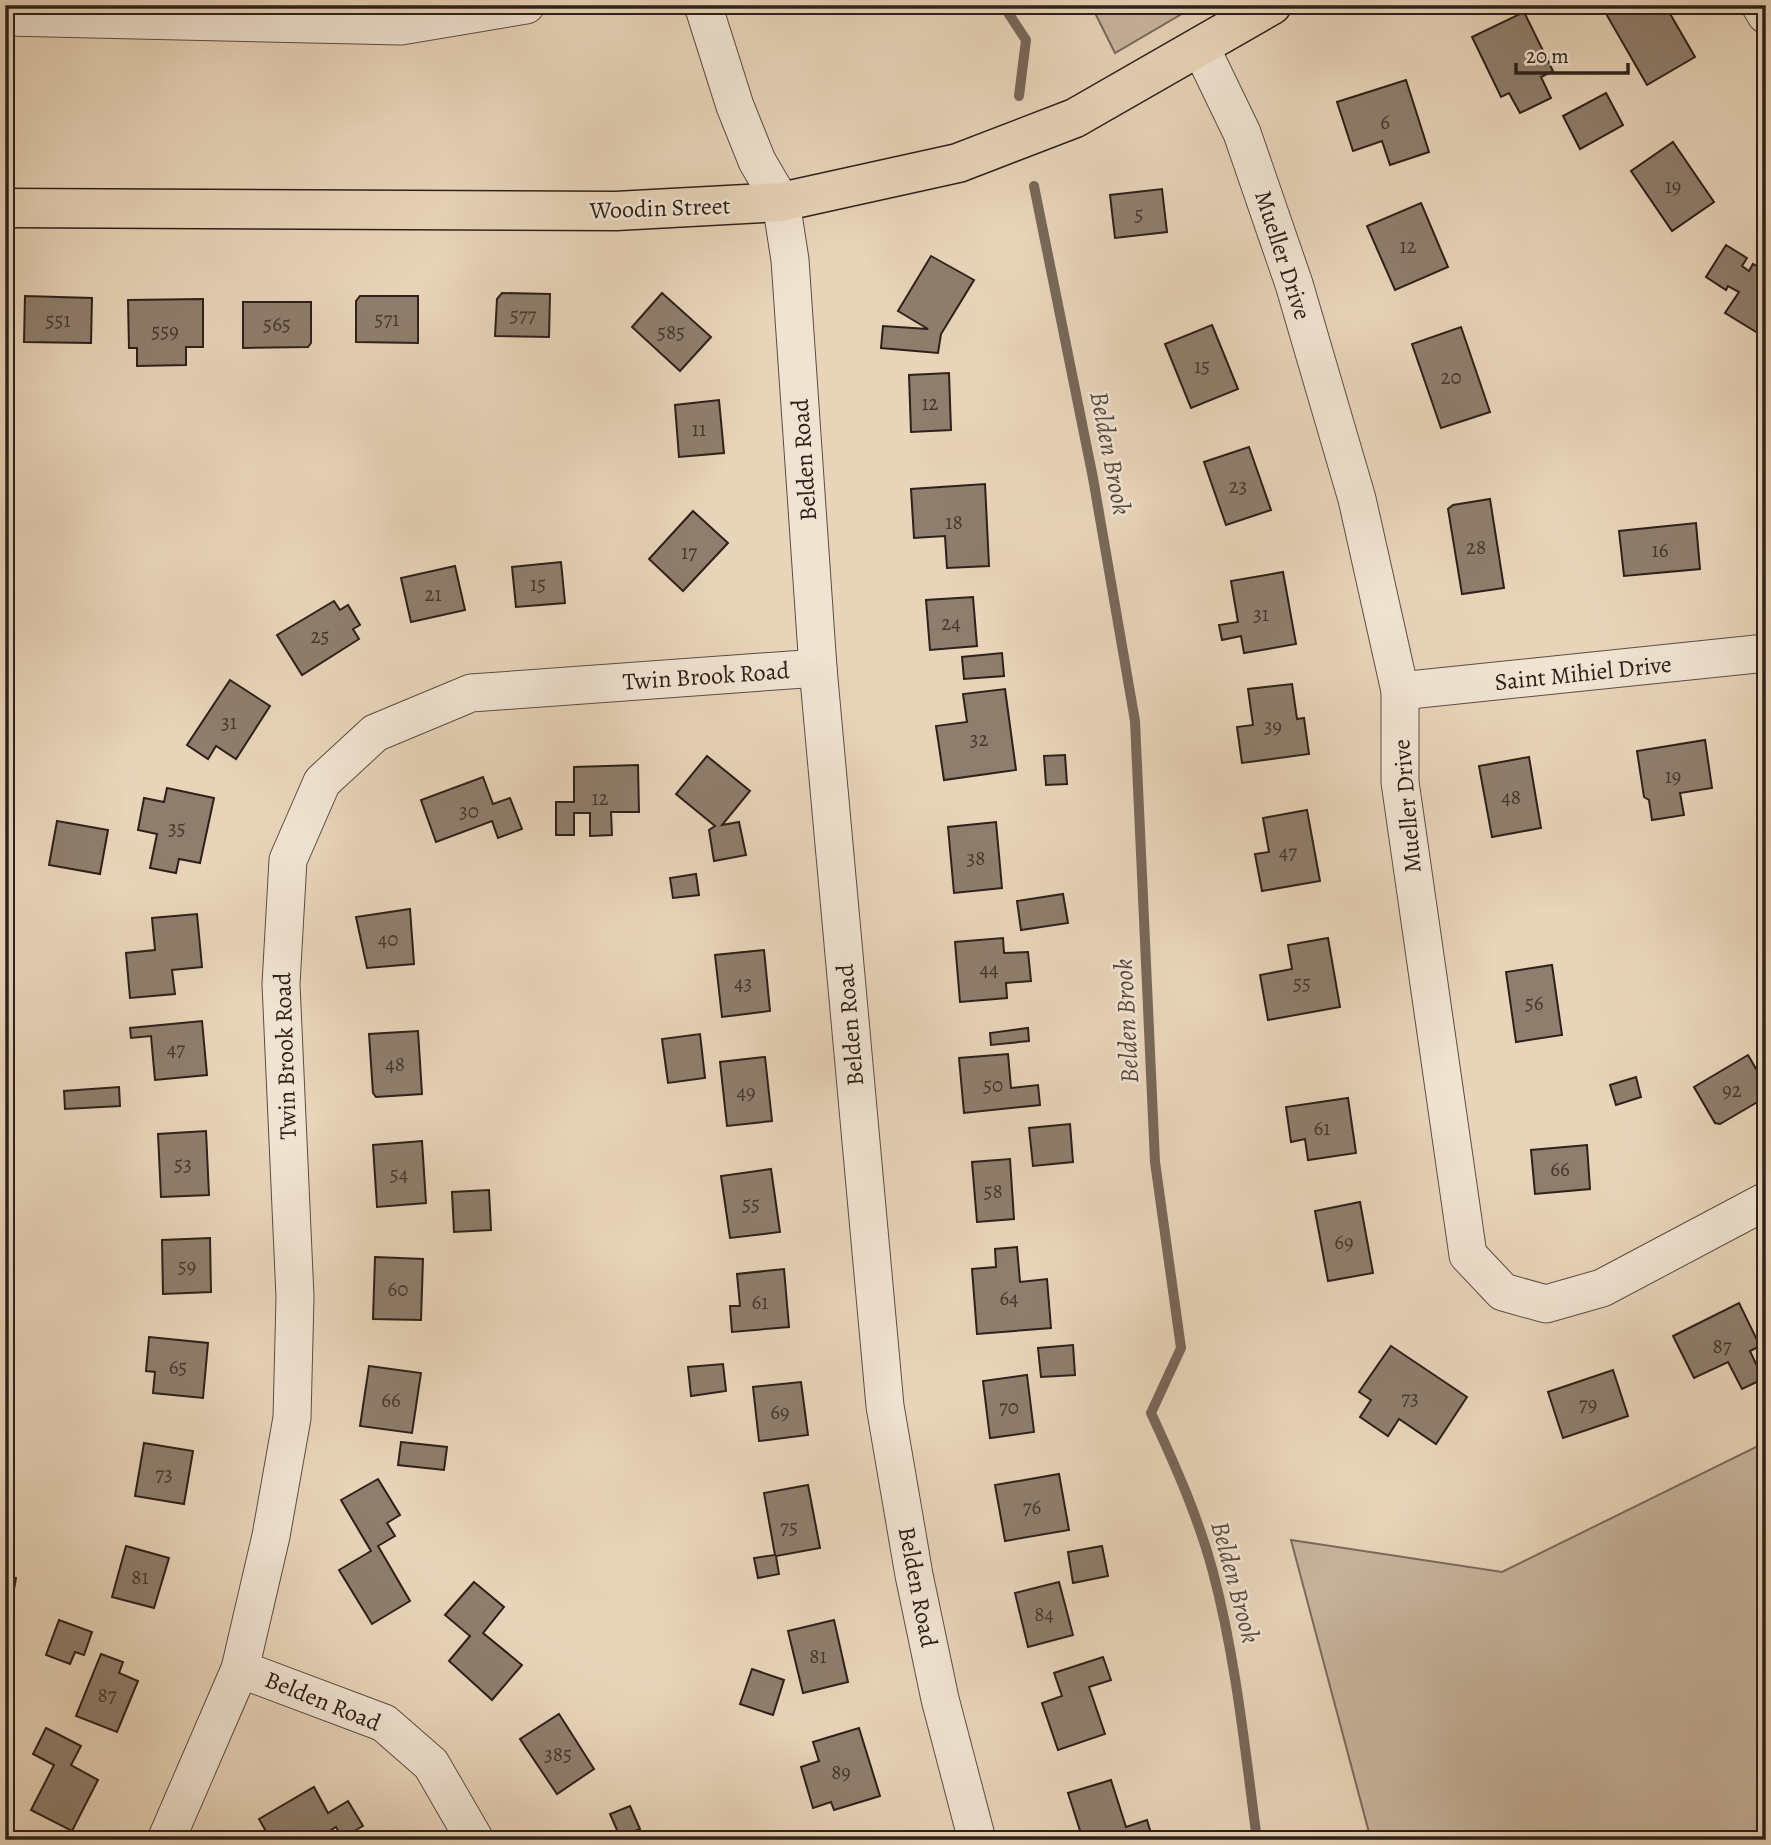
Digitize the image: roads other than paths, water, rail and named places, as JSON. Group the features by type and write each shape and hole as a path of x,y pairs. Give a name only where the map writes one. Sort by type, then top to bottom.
{"main road":[{"name":"Woodin Street","path":"5,208 616,211 781,202 958,163 1074,118 1272,5"}],"street":[{"path":"5,17 190,13 401,26 526,5"},
{"path":"703,5 735,106 757,161 781,202"},
{"path":"1760,5 1766,15"},
{"name":"Mueller Drive","path":"1200,46 1242,133 1294,284 1357,499 1400,691 1400,782 1468,1255 1503,1292 1546,1304 1602,1288 1766,1201"},
{"name":"Belden Road","path":"781,202 790,260 818,668 885,1406 914,1575 940,1699 977,1840"},
{"name":"Saint Mihiel Drive","path":"1400,691 1766,653"},
{"name":"Twin Brook Road","path":"166,1840 240,1669 271,1536 292,1418 295,1297 281,984 288,860 322,782 374,733 471,693 818,668"},
{"name":"Belden Road","path":"240,1669 384,1723 431,1764 475,1840"}],"waterway":[{"name":"Belden Brook","path":"1003,5 1026,40 1019,96"},
{"name":"Belden Brook","path":"1034,186 1093,478 1135,721 1155,1162 1181,1348 1151,1413 1193,1511 1213,1572 1234,1671 1257,1840"}]}
